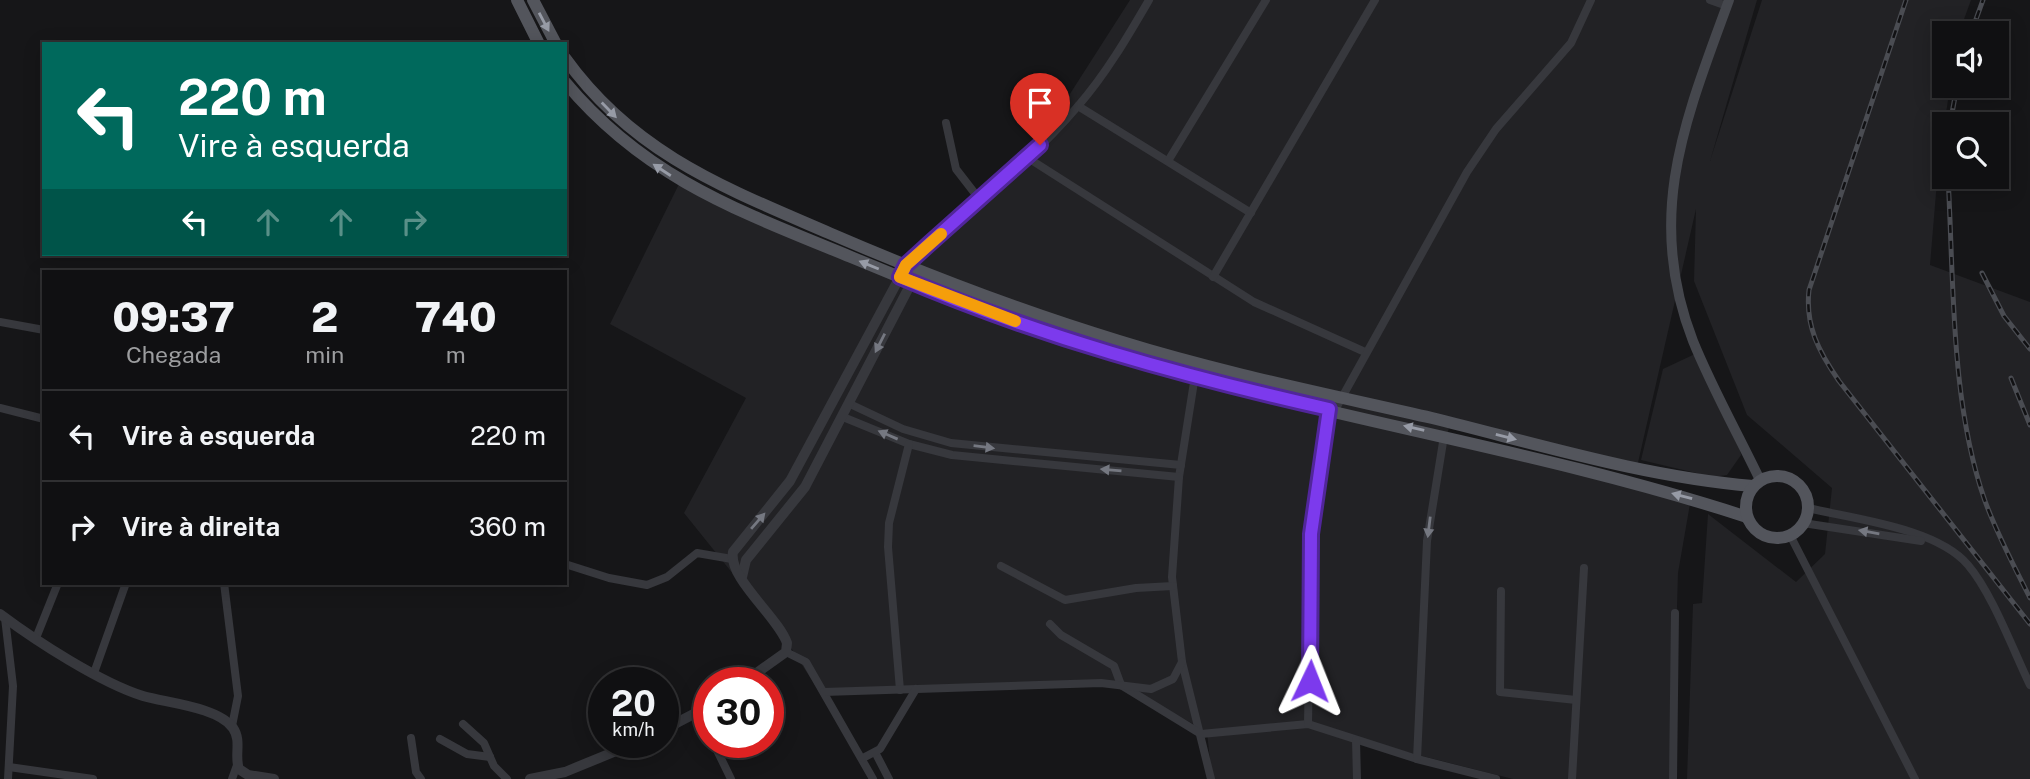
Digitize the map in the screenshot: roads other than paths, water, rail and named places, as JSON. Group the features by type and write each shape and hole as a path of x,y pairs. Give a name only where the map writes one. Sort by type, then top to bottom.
{"main road":[{"path":"517,0 538,42"},
{"path":"533,0 555,42"},
{"path":"1728,3 1677,154 1668,222 1673,269 1687,323 1757,483"},
{"path":"567,60 619,120 687,169 912,268 1025,311 1197,363 1341,397 1573,461 1747,517"},
{"path":"567,84 611,132 667,174 905,280 1029,326 1194,378 1444,436 1573,461 1708,481 1757,483 1772,476 1790,478 1803,489 1808,508 1803,523 1790,535 1768,536 1752,526 1747,517 1746,500 1757,483"}],"street":[{"path":"786,652 784,636 741,578 732,559 735,548 790,481 924,250 1028,158 1078,106 1112,60 1149,0"},
{"path":"1168,161 1266,0"},
{"path":"1213,277 1375,0"},
{"path":"1308,724 1311,534 1332,410 1483,147 1572,43 1591,0"},
{"path":"1710,0 1728,3"},
{"path":"1078,106 1251,213"},
{"path":"947,123 956,169 980,200"},
{"path":"1028,158 1213,277 1288,320 1365,352"},
{"path":"741,578 747,560 805,487 850,404 905,280"},
{"path":"0,323 42,330"},
{"path":"1197,363 1179,477 1173,586 1182,662 1210,779"},
{"path":"850,404 903,429 951,443 1181,464"},
{"path":"0,408 42,418"},
{"path":"843,416 909,444 952,455 1179,477"},
{"path":"1417,760 1427,541 1444,436"},
{"path":"900,690 888,547 890,523 909,444"},
{"path":"1808,508 1907,531 1958,556 1977,577 2030,685"},
{"path":"1803,523 1935,543"},
{"path":"1790,535 1915,779"},
{"path":"567,565 643,585 667,577 696,553 732,559"},
{"path":"1001,566 1065,600 1136,588 1173,586"},
{"path":"1572,779 1584,568"},
{"path":"36,638 57,585"},
{"path":"94,673 125,585"},
{"path":"224,585 238,696 232,726 238,743 237,765 232,779"},
{"path":"1500,591 1500,692 1576,700"},
{"path":"1673,779 1675,612"},
{"path":"3,616 94,673 141,695 212,713 232,726"},
{"path":"3,616 13,686 8,779"},
{"path":"1050,624 1061,635 1114,666 1121,685 1201,734 1308,724 1417,760 1496,779"},
{"path":"765,667 786,652"},
{"path":"786,652 806,662 873,779"},
{"path":"824,692 1101,683 1141,689 1160,687 1173,679 1182,662"},
{"path":"863,758 876,754 916,689"},
{"path":"463,724 484,743 490,757 507,779"},
{"path":"411,738 416,772 421,779"},
{"path":"440,739 467,754 490,757"},
{"path":"1356,740 1357,779"},
{"path":"876,754 889,779"},
{"path":"530,779 565,772 599,758"},
{"path":"721,758 731,779"},
{"path":"237,765 248,775 275,779"},
{"path":"9,767 93,779"}],"railway":[{"path":"1906,0 1809,290 1811,327 1825,360 1839,381 2030,624"},
{"path":"1975,21 1983,0"},
{"path":"1952,112 1955,98"},
{"path":"1948,189 1953,299 1965,423 1985,501 2030,598"},
{"path":"1982,273 2004,316 2030,349"},
{"path":"2011,378 2030,425"}]}
